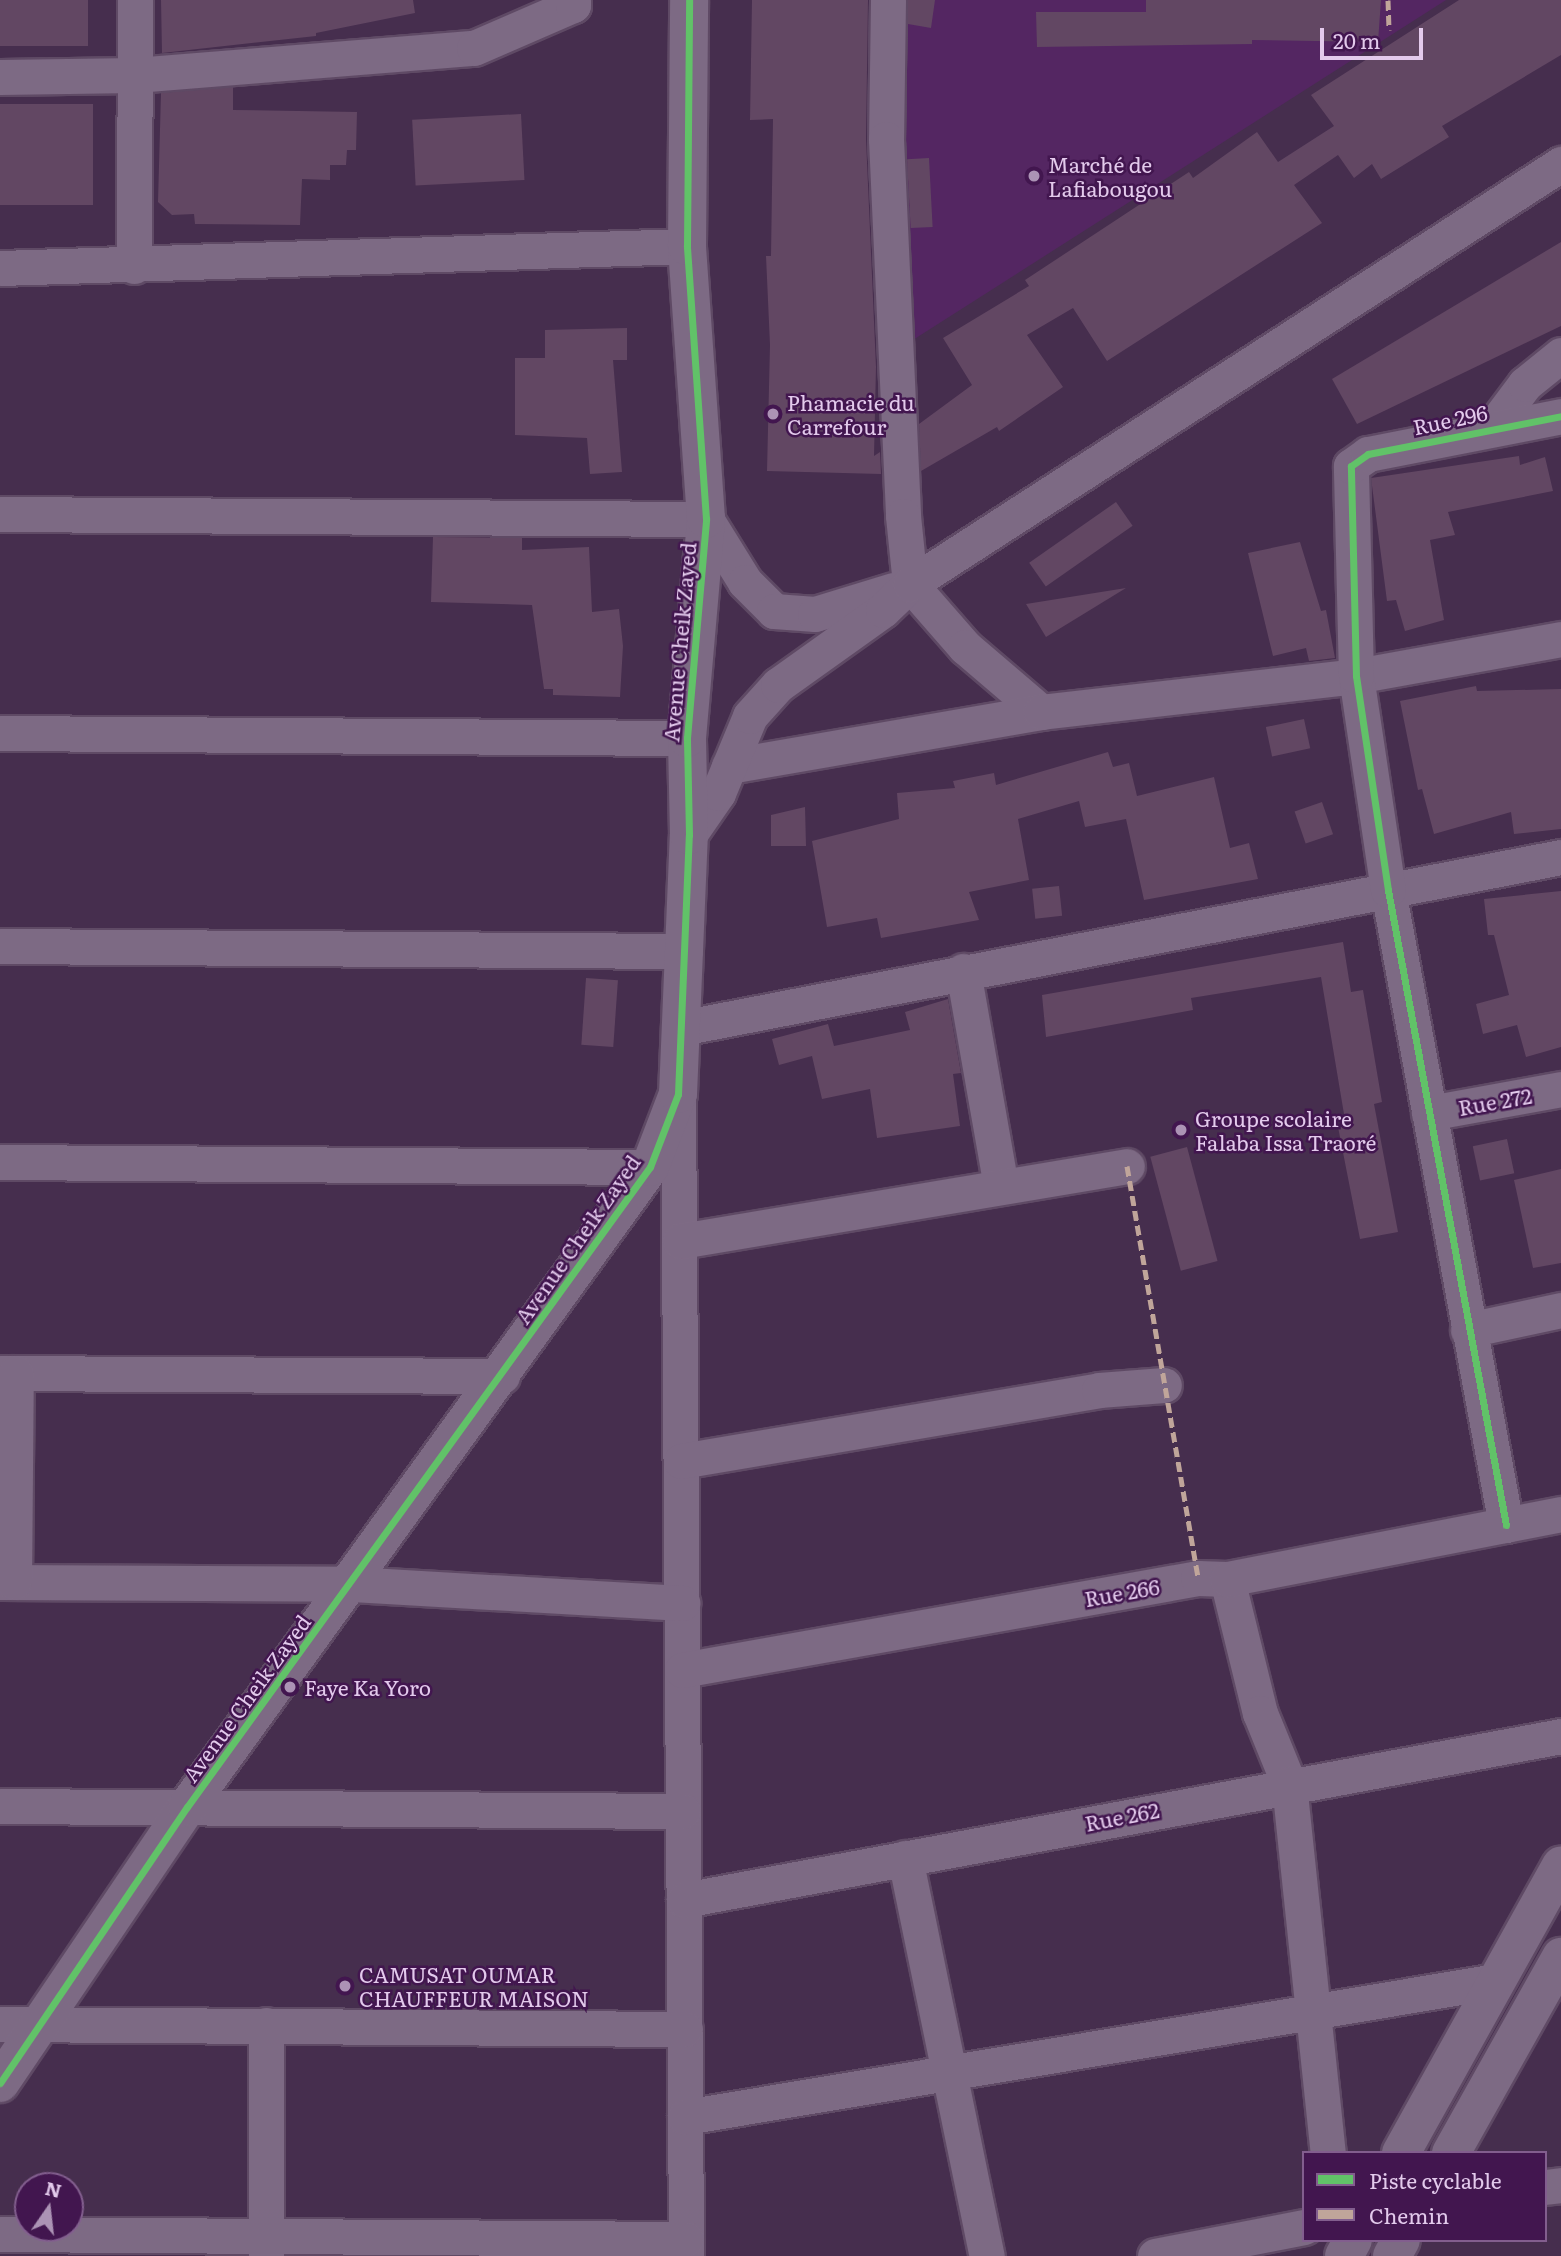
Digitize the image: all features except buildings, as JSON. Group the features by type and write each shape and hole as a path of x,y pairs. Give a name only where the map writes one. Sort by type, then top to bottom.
{"street":[{"path":"134,266 135,0"},
{"path":"0,77 135,75 474,48 573,5 573,0"},
{"name":"Avenue Cheik Zayed","path":"0,2083 187,1807 352,1584 650,1167 678,1094 690,835 687,738 706,519 687,246 689,0"},
{"path":"888,0 886,139 910,584 965,646 1041,712"},
{"path":"690,835 718,793 750,716 778,685 883,610 910,584 1561,164"},
{"path":"0,268 134,266 687,246"},
{"path":"1492,428 1525,384 1561,355"},
{"name":"Rue 296","path":"1356,676 1351,466 1368,454 1561,416"},
{"path":"0,514 706,519 745,582 774,611 815,614 910,584"},
{"path":"729,766 1041,712 1356,676 1561,639"},
{"path":"1356,676 1388,890 1506,1525"},
{"path":"0,733 687,738"},
{"path":"681,1028 962,971 1561,857"},
{"path":"0,946 685,951"},
{"path":"962,971 1001,1186"},
{"name":"Rue 272","path":"1429,1113 1561,1089"},
{"path":"0,2234 266,2246 686,2248 678,1094"},
{"path":"0,1162 650,1167"},
{"path":"680,1241 1127,1166"},
{"path":"1468,1330 1561,1310"},
{"path":"502,1376 8,1373 7,1582 352,1584 682,1603"},
{"path":"681,1461 1099,1390 1164,1385"},
{"name":"Rue 266","path":"682,1670 1198,1578 1227,1579 1561,1514"},
{"path":"1227,1579 1261,1713 1289,1784 1328,2151"},
{"name":"Rue 262","path":"684,1900 1289,1784 1561,1736"},
{"path":"0,1806 683,1811"},
{"path":"905,1858 987,2256"},
{"path":"1402,2151 1561,1865"},
{"path":"1452,2151 1561,1957"},
{"path":"685,2117 1496,1981"},
{"path":"0,2024 685,2029"},
{"path":"266,2025 266,2246"},
{"path":"1156,2256 1302,2227"}],"shaded area":[{"name":"Marché de Lafiabougou","path":"903,0 1446,0 894,352"}],"marked path":[{"path":"1388,0 1389,30"},
{"path":"1127,1166 1198,1578"}],"cycle path":[{"path":"0,2083 187,1807 650,1167 678,1094 689,835 687,738 706,519 687,246 689,0"},
{"path":"1506,1525 1388,890 1356,676 1351,466 1368,454 1561,416"}],"place":[{"name":"Marché de Lafiabougou","path":"1034,176"},
{"name":"Phamacie du Carrefour","path":"773,414"},
{"name":"Groupe scolaire Falaba Issa Traoré","path":"1181,1130"},
{"name":"Faye Ka Yoro","path":"290,1687"},
{"name":"CAMUSAT OUMAR CHAUFFEUR MAISON","path":"345,1986"}]}
